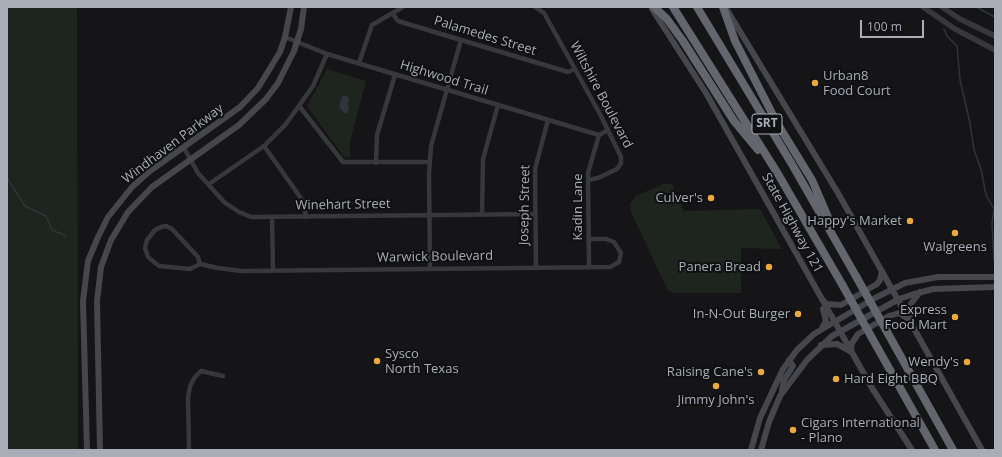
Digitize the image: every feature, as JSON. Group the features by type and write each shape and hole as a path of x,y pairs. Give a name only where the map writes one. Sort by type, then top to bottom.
{"highway":[{"path":"653,7 667,19 683,40 734,121 778,174"},
{"name":"SRT","path":"673,7 778,174 843,286 934,450"},
{"name":"SRT","path":"697,7 837,242 953,450"},
{"path":"724,7 742,55 777,123 812,180 826,209 837,242"},
{"path":"915,414 929,450"}],"main road":[{"name":"Windhaven Parkway","path":"87,450 84,295 86,270 94,246 104,224 132,187 150,171 232,113 248,99 269,72 285,37 291,7"},
{"name":"Windhaven Parkway","path":"100,450 97,301 99,279 106,250 115,232 138,200 166,176 239,125 262,105 284,73 298,41 304,7"},
{"name":"State Highway 121","path":"653,7 706,92 839,332 872,388 912,450"},
{"path":"724,7 828,176 911,320 982,450"},
{"path":"819,296 826,304 841,305 876,284 883,274 882,269"},
{"path":"751,450 764,407 789,360 822,328 893,288 924,278 995,277"},
{"path":"780,396 797,371 822,345 839,332 899,299 920,292 948,288 995,287"},
{"path":"911,320 909,313 910,305 920,292"},
{"path":"819,296 826,316 826,321 822,328"},
{"path":"822,345 837,344 851,352 852,343 858,334 889,316 899,314 911,320"},
{"path":"84,335 97,335"},
{"path":"761,450 784,380 793,366 789,360"}],"street":[{"path":"359,63 371,27 403,7"},
{"name":"Wiltshire Boulevard","path":"535,7 544,14 621,155 621,164 607,174 588,180"},
{"path":"923,7 955,29 995,50"},
{"path":"942,7 960,19 995,36"},
{"name":"Palamedes Street","path":"392,13 398,21 568,72 575,69"},
{"path":"955,29 960,19"},
{"name":"Highwood Trail","path":"285,37 327,54 599,135"},
{"path":"430,268 429,162 433,137 461,40"},
{"path":"209,184 264,146 286,124 314,86 327,54"},
{"path":"376,163 377,135 395,75"},
{"path":"482,215 483,159 498,105"},
{"path":"300,107 341,161 347,163 429,162"},
{"name":"Joseph Street","path":"536,267 536,164 548,120"},
{"path":"599,135 608,130"},
{"name":"Kadin Lane","path":"589,266 588,171 599,135"},
{"path":"264,146 303,201 306,217"},
{"name":"Winehart Street","path":"184,148 198,173 224,202 238,212 251,217 535,214"},
{"path":"272,217 273,270"},
{"name":"Warwick Boulevard","path":"200,264 195,254 169,227 164,226 158,228 147,240 145,248 148,257 159,266 190,269 200,264 229,270 273,270 614,266 619,262 621,258 618,246 612,240 589,239"},
{"path":"189,450 188,398 190,386 201,371 223,376"}],"shaded area":[{"path":"7,7 77,7 78,450 7,450"},
{"path":"327,69 366,81 350,141 350,157 344,157 307,106"},
{"path":"342,96 347,96 349,99 349,109 347,113 344,113 339,107"},
{"path":"663,184 672,184 684,211 760,209 782,249 741,248 741,293 675,293 668,291 631,212 630,203 636,196"}],"waterway":[{"path":"976,7 995,17"},
{"path":"944,29 947,36 957,46 960,80 970,123 974,150 981,169 986,195 994,209 992,224 994,260"},
{"path":"7,178 25,206 46,216 52,230 66,236"}],"place":[{"name":"Urban8 Food Court","path":"815,83"},
{"name":"Culver's","path":"711,198"},
{"name":"Happy's Market","path":"910,221"},
{"name":"Walgreens","path":"955,233"},
{"name":"Panera Bread","path":"769,267"},
{"name":"In-N-Out Burger","path":"798,314"},
{"name":"Express Food Mart","path":"955,317"},
{"name":"Sysco North Texas","path":"377,361"},
{"name":"Wendy's","path":"967,362"},
{"name":"Raising Cane's","path":"761,372"},
{"name":"Hard Eight BBQ","path":"836,379"},
{"name":"Jimmy John's","path":"716,386"},
{"name":"Cigars International - Plano","path":"793,430"}]}
